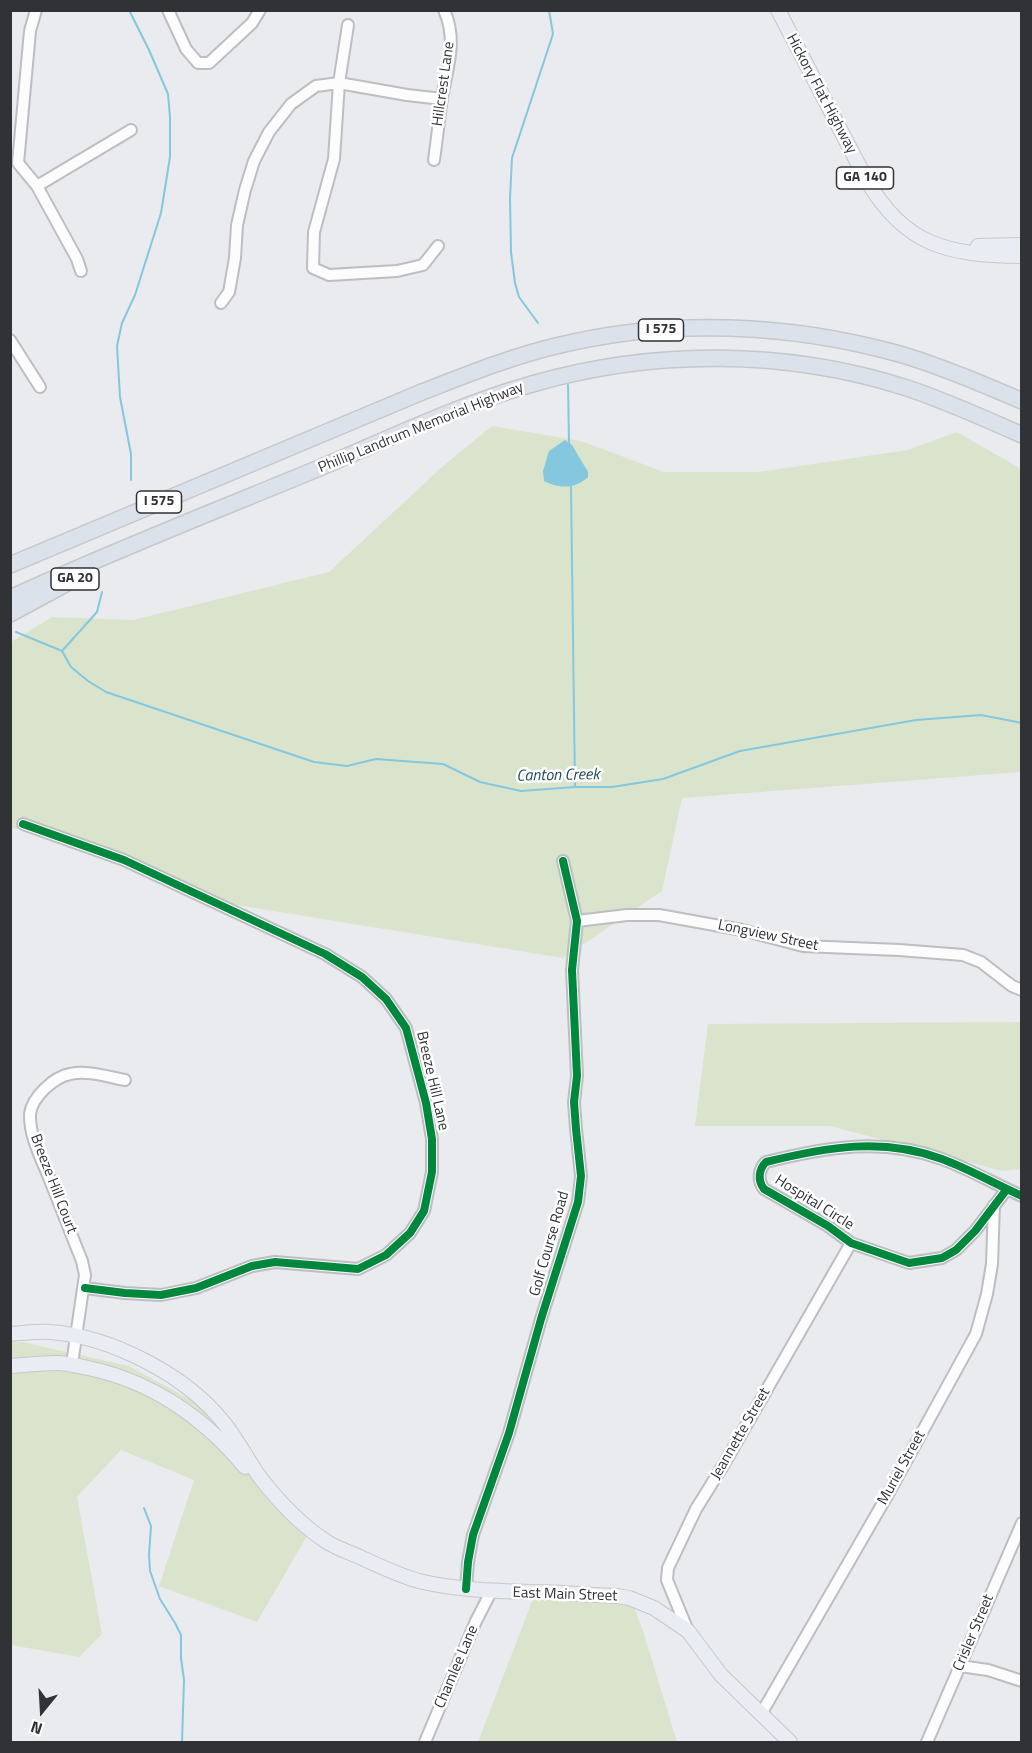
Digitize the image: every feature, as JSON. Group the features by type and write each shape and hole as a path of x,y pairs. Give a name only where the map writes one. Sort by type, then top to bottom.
{"highway":[{"name":"Phillip Landrum Memorial Highway","path":"10,565 465,375 552,347 600,337 695,327 759,329 814,335 853,342 910,357 1019,400"},
{"name":"Phillip Landrum Memorial Highway","path":"10,598 488,399 567,375 652,361 728,358 830,369 915,391 1022,435"},
{"name":"GA 20","path":"10,614 139,543"}],"main road":[{"name":"Hickory Flat Highway","path":"778,10 878,199 892,216 926,240 964,253 1022,256"},
{"name":"Hickory Flat Highway","path":"943,246 1022,245"},
{"name":"East Main Street","path":"10,1334 54,1332 99,1342 153,1364 174,1377 203,1400 225,1424 260,1477 297,1519"},
{"name":"East Main Street","path":"10,1366 72,1364 115,1374 147,1387 171,1401 218,1438 269,1496 329,1544 392,1571 419,1581 466,1589 629,1598 654,1608 688,1631 721,1675 790,1743"}],"street":[{"path":"36,10 30,31 18,163 37,186 77,259 81,271"},
{"path":"168,10 186,50 198,63 209,63 252,23 260,10"},
{"name":"Hillcrest Lane","path":"434,159 442,99 451,57 451,33 444,10"},
{"path":"348,25 339,83 334,159 314,232 313,268 329,275 397,271 423,264 438,246"},
{"path":"221,303 229,292 236,258 237,225 244,190 254,161 269,132 291,104 316,86 339,83 442,99"},
{"path":"37,186 131,130"},
{"path":"10,340 40,387"},
{"name":"Breeze Hill Lane","path":"23,824 124,860 325,954 362,977 386,999 406,1028 426,1103 432,1139 432,1172 424,1211 410,1233 386,1256 358,1269 275,1262 252,1266 196,1288 161,1295 85,1288"},
{"name":"Golf Course Road","path":"466,1589 473,1535 509,1432 541,1319 578,1202 581,1176 574,1102 577,1076 572,970 577,921 563,861"},
{"name":"Longview Street","path":"577,921 627,915 659,915 742,930 803,946 899,950 963,956 981,962 1012,986 1022,990"},
{"name":"Breeze Hill Court","path":"72,1364 86,1275 40,1155 31,1128 30,1113 33,1104 53,1082 69,1074 88,1073 125,1080"},
{"name":"Hospital Circle","path":"864,1145 891,1147 946,1161 1006,1189 994,1205 975,1231 956,1250 942,1258 918,1263 900,1262 851,1243 828,1226 764,1189 759,1180 766,1162 822,1148 864,1145"},
{"path":"1006,1189 1022,1196"},
{"name":"Muriel Street","path":"761,1714 887,1496 976,1334 987,1294 992,1264 994,1205"},
{"name":"Jeannette Street","path":"688,1631 667,1580 668,1568 696,1509 851,1243"},
{"name":"Crisler Street","path":"927,1743 1022,1523"},
{"name":"Chamlee Lane","path":"425,1743 476,1621 491,1592"},
{"path":"960,1666 988,1670 1022,1681"}],"green space":[{"path":"492,426 581,441 664,472 759,472 908,450 957,432 1021,469 1021,772 682,798 662,891 563,958 206,900 26,827 11,829 11,642 52,617 133,620 329,572 442,467"},
{"path":"1021,1022 1021,1169 1002,1171 830,1126 695,1126 708,1024"},
{"path":"10,1319 16,1343 22,1342 129,1366 222,1417 311,1529 257,1622 159,1586 194,1480 121,1450 77,1497 102,1634 79,1657 11,1645"},
{"path":"536,1591 629,1595 643,1631 677,1742 478,1742"}],"water":[{"path":"565,440 572,445 588,472 588,477 573,486 556,485 544,481 543,471 549,451"}],"waterway":[{"path":"129,10 168,94 170,117 170,157 161,213 135,295 122,323 117,346 120,397 131,454 131,480"},
{"path":"538,323 519,297 515,283 511,252 510,198 512,158 553,34 549,10"},
{"path":"568,385 569,443"},
{"path":"571,486 575,787"},
{"path":"62,651 97,612 102,592"},
{"name":"Canton Creek","path":"16,632 62,651 71,667 106,692 314,762 347,766 376,759 443,764 480,782 521,791 612,787 663,779 740,751 916,720 981,715 1022,723"},
{"path":"144,1508 151,1526 150,1571 160,1599 181,1635 184,1680 182,1742"}],"cycle path":[{"path":"23,824 124,860 325,954 362,977 386,999 406,1028 426,1103 432,1139 432,1172 424,1211 410,1233 386,1255 358,1269 275,1262 252,1266 196,1288 161,1295 85,1288"},
{"path":"466,1589 473,1535 509,1433 541,1319 578,1202 581,1176 574,1102 577,1076 572,970 577,921 563,861"},
{"path":"1007,1189 975,1231 956,1250 942,1258 909,1263 851,1243 828,1226 764,1189 760,1182 760,1175 766,1162 811,1152 876,1146 920,1152 942,1159 962,1167 1022,1196"}]}
